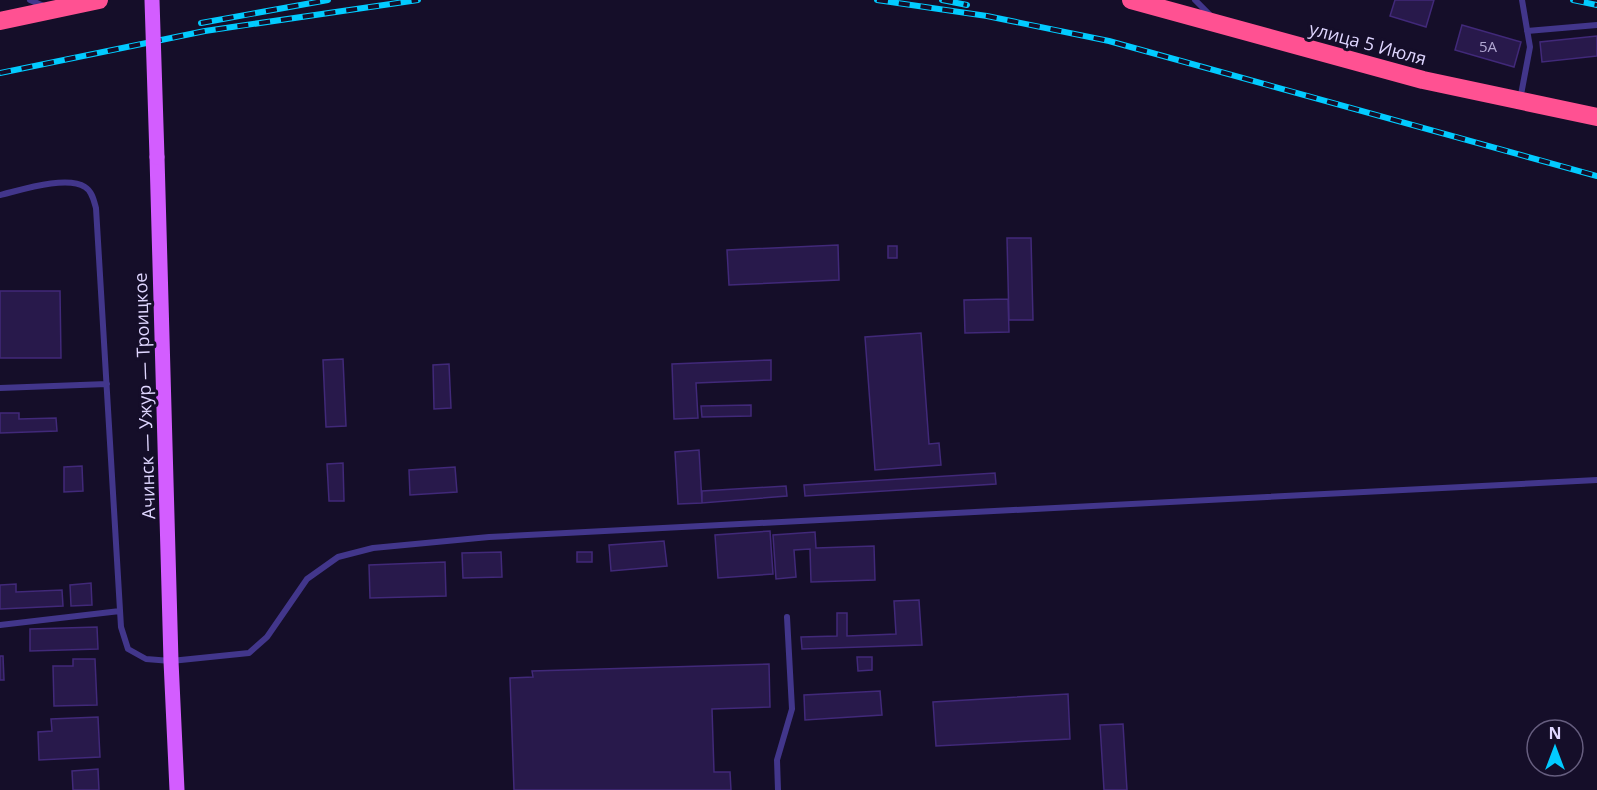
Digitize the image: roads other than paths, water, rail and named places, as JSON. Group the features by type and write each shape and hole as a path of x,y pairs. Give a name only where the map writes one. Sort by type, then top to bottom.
{"highway":[{"path":"0,21 93,0"},
{"name":"улица 5 Июля","path":"1131,0 1423,80 1597,117"}],"main road":[{"name":"Ачинск — Ужур — Троицкое","path":"152,0 171,661 177,790"}],"lane":[{"path":"30,0 52,10"},
{"path":"1195,0 1218,24"},
{"path":"1520,100 1530,47 1522,0"},
{"path":"1527,31 1597,25"},
{"path":"0,195 70,182 84,186 91,193 96,208 121,627 128,649 147,659 171,661 249,653 267,637 307,579 338,557 373,548 489,537 1597,480"},
{"path":"0,388 106,384"},
{"path":"0,625 120,611"},
{"path":"778,790 777,760 792,709 787,617"}],"railway":[{"path":"201,23 328,0"},
{"path":"0,73 205,31 418,0"},
{"path":"877,0 987,16 1109,41 1597,176"},
{"path":"942,0 967,5"},
{"path":"1573,0 1597,5"}]}
